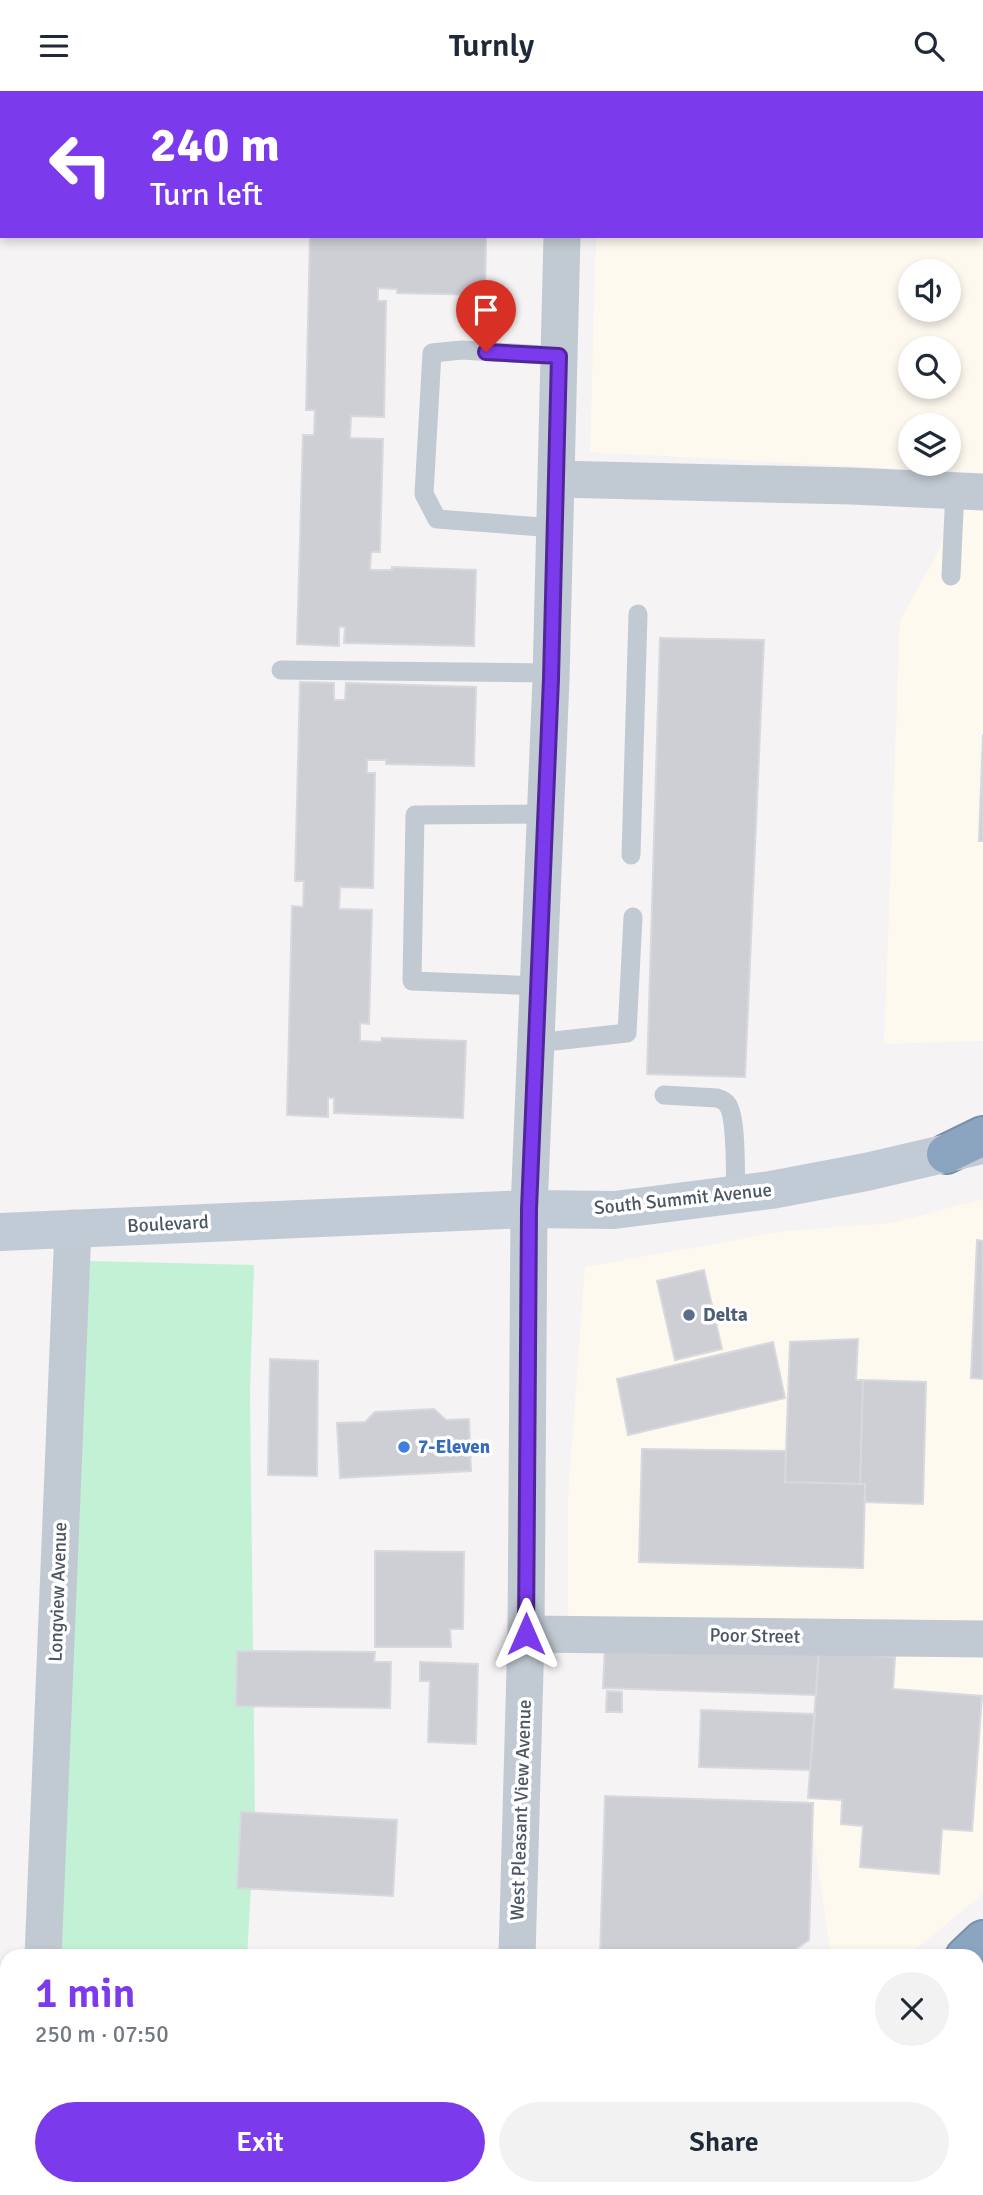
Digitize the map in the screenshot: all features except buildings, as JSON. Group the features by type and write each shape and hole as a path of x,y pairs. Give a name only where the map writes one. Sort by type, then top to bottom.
{"highway":[{"path":"946,1154 983,1136"}],"street":[{"name":"West Pleasant View Avenue","path":"517,1949 526,1634 529,1209 551,673 562,238"},
{"path":"556,479 969,491"},
{"name":"South Summit Avenue","path":"336,1216 529,1209 614,1210 736,1194 854,1174 983,1145"},
{"name":"Boulevard","path":"0,1232 336,1216"},
{"name":"Longview Avenue","path":"43,1949 73,1228"},
{"name":"Poor Street","path":"526,1634 983,1639"}],"lane":[{"path":"555,528 437,519 424,494 432,353 462,350 559,356"},
{"path":"951,576 969,491"},
{"path":"632,855 638,614"},
{"path":"281,670 551,673"},
{"path":"539,986 412,981 415,815 546,814"},
{"path":"536,1044 627,1033 633,917"},
{"path":"664,1095 718,1098 725,1101 733,1120 736,1194"}],"shaded area":[{"path":"596,238 983,238 983,1041 884,1044 900,620 934,560 974,473 961,472 961,413 898,413 898,469 590,452"},
{"path":"983,1199 983,1894 916,1949 830,1949 808,1798 819,1652 568,1642 568,1497 585,1267 786,1231 892,1223"}],"green space":[{"path":"90,1261 254,1265 250,1392 255,1819 247,1949 49,1949"}],"place":[{"name":"Delta","path":"689,1315"},
{"name":"7-Eleven","path":"404,1447"}],"route":[{"path":"486,352 559,356 551,679 529,1209 526,1634"}]}
